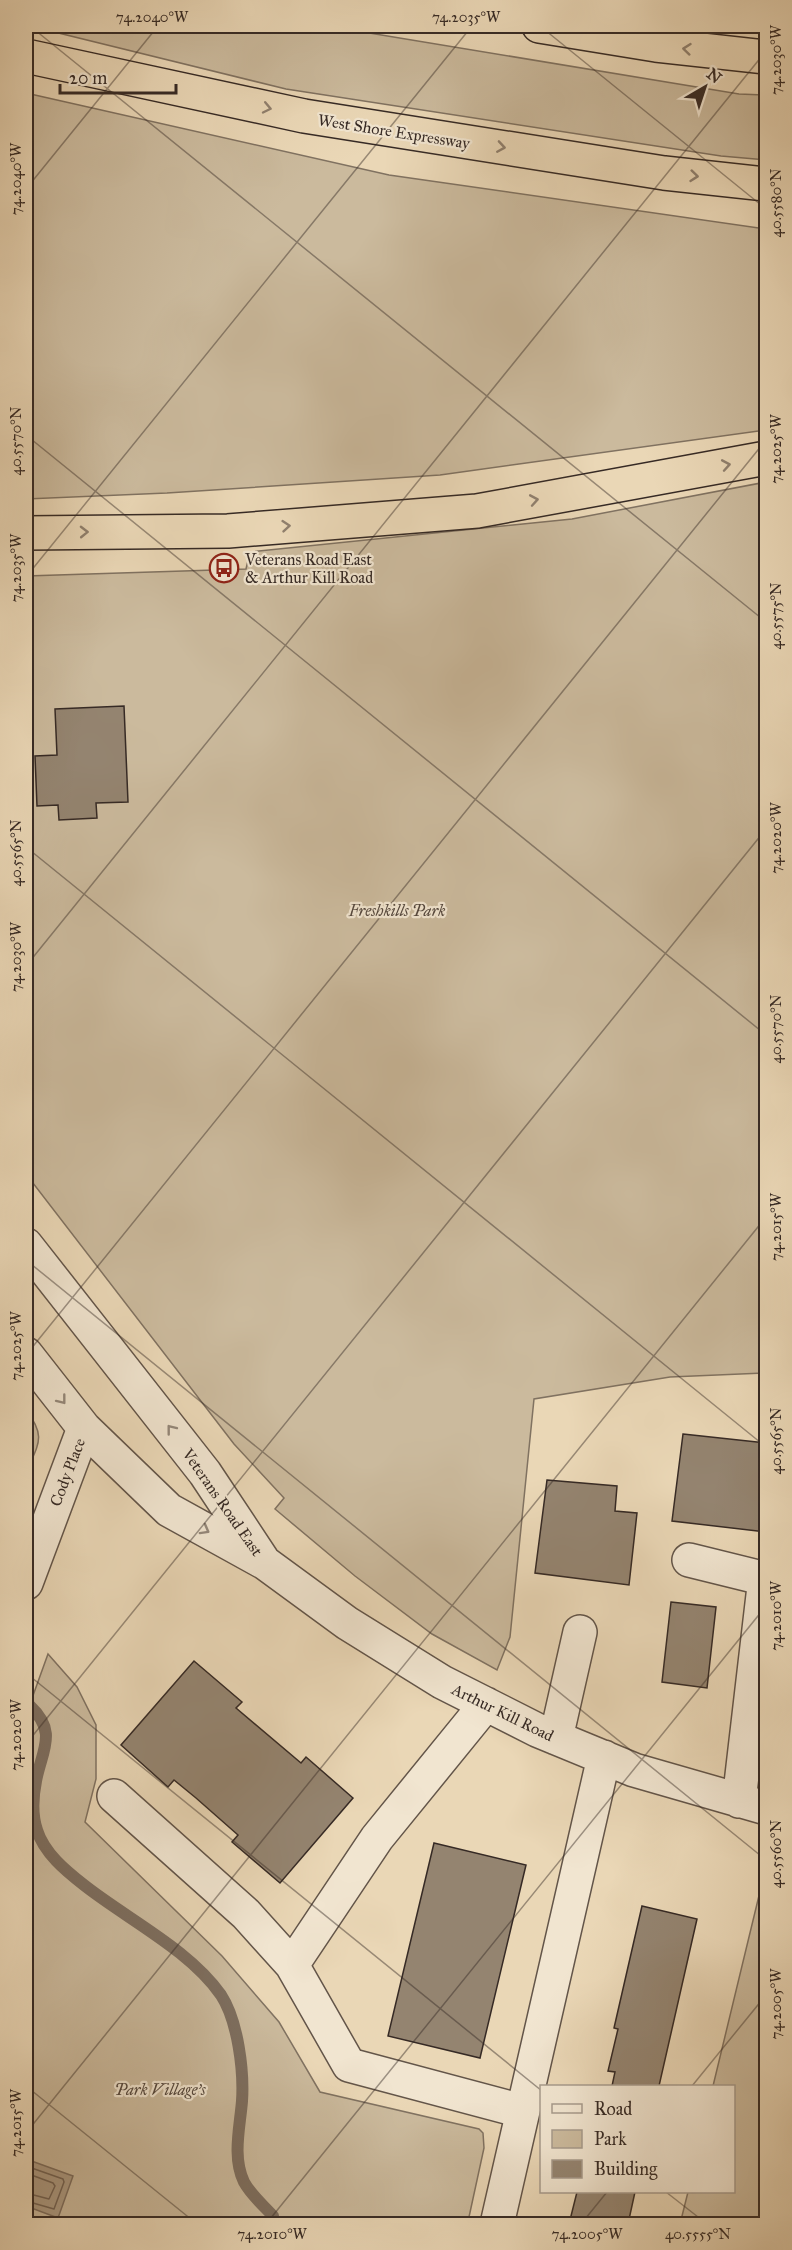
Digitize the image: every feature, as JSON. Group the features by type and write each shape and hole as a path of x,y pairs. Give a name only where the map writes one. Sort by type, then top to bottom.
{"highway":[{"path":"539,26 656,45 766,57"},
{"name":"West Shore Expressway","path":"26,56 304,116 664,173 766,184"},
{"path":"26,533 228,531 477,511 766,458"}],"street":[{"name":"Veterans Road East","path":"26,1245 205,1473 265,1563"},
{"name":"Veterans Road East","path":"26,1354 84,1428 169,1510 265,1563"},
{"name":"Cody Place","path":"26,1583 84,1428"},
{"path":"689,1560 766,1578 753,1804"},
{"name":"Arthur Kill Road","path":"265,1563 347,1623 442,1682 486,1704 556,1738 634,1770 753,1804"},
{"path":"556,1738 579,1632"},
{"path":"292,1965 376,1838 486,1704"},
{"path":"498,2220 603,1757"},
{"path":"114,1796 246,1914 292,1965 349,2066 522,2111"}],"green space":[{"path":"30,26 327,26 739,94 766,95 766,160 721,156 286,89"},
{"path":"26,93 389,175 766,229 766,430 440,475 167,493 26,499"},
{"name":"Freshkills Park","path":"766,482 766,1373 670,1377 534,1399 510,1637 497,1670 432,1634 355,1576 275,1509 284,1498 234,1444 26,1174 26,576 246,569 250,552 572,519"},
{"path":"26,1410 37,1427 38,1441 26,1473"},
{"name":"Park Village's","path":"48,1654 77,1687 96,1725 96,1779 85,1822 222,1956 279,2022 320,2092 479,2129 483,2133 484,2148 469,2217 500,2224 26,2224 26,1715"},
{"path":"763,1879 766,1879 766,2224 680,2224 688,2193 735,2193 735,2085 713,2085"}],"water":[{"path":"26,2159 73,2176 58,2218 26,2206"}],"building":[{"path":"124,706 128,802 96,803 97,818 59,820 58,805 37,806 35,756 57,755 55,709"},
{"path":"683,1434 766,1443 766,1532 672,1521"},
{"path":"547,1480 617,1486 615,1511 637,1513 629,1585 535,1573"},
{"path":"671,1602 716,1607 707,1688 662,1682"},
{"path":"194,1661 242,1702 236,1708 301,1763 306,1757 353,1798 280,1883 232,1842 238,1835 196,1798 174,1780 168,1787 121,1745"},
{"path":"434,1843 526,1865 480,2058 388,2036"},
{"path":"642,1906 697,1919 659,2085 612,2085 615,2072 608,2071 618,2029 614,2028"},
{"path":"577,2193 635,2193 628,2224 569,2224"}],"waterway":[{"path":"30,1706 39,1715 46,1733 35,1787 34,1805 35,1824 45,1846 56,1861 77,1880 193,1964 221,1995 227,2006 236,2032 242,2075 238,2152 240,2172 250,2191 273,2216"}],"place":[{"name":"Veterans Road East & Arthur Kill Road","path":"224,568"}]}
